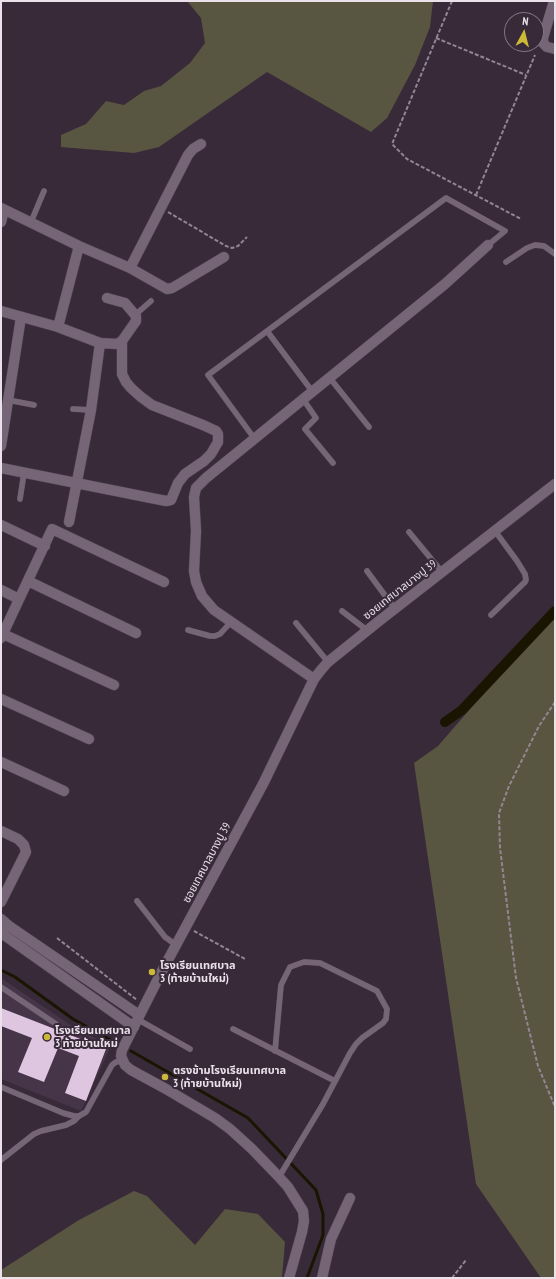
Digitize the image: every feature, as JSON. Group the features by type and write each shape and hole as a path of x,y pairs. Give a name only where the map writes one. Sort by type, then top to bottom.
{"street":[{"path":"554,1 542,38 542,43 547,48 555,49"},
{"path":"130,268 188,155 193,149 201,144"},
{"path":"1,222 3,209 79,246 130,268 168,289 224,257"},
{"path":"314,680 214,610 202,596 196,582 194,560 196,531 194,497 196,488 200,482 456,274 488,245"},
{"path":"58,327 79,246"},
{"path":"1,312 58,327 100,343 118,344 122,341 136,321 135,315 125,303 107,298"},
{"path":"1,446 21,318"},
{"path":"1,468 76,484 169,501 173,496 178,483 186,474 204,461 210,454 218,442 218,434 216,431 152,405 141,398 126,382 122,374 122,341"},
{"path":"69,522 90,410 100,343"},
{"name":"ซอยเทศบาลบางปู 39","path":"123,1061 121,1056 122,1050 144,1006 263,784 314,680 328,662 555,484"},
{"path":"1,525 45,546"},
{"path":"114,686 2,636 52,529 164,582"},
{"path":"28,581 136,633"},
{"path":"1,590 19,599"},
{"path":"1,699 89,739"},
{"path":"1,762 64,791"},
{"path":"1,831 18,839 24,845 26,852 1,902"},
{"path":"1,919 137,1020"},
{"path":"1,932 137,1020"},
{"path":"123,1061 131,1070 215,1118 230,1129 279,1177 303,1211 304,1221 289,1278"},
{"path":"322,1278 331,1239 350,1198"}],"lane":[{"path":"31,222 44,191"},
{"path":"254,438 208,375 446,198 505,231 488,245"},
{"path":"506,262 527,248 535,245 544,246 555,254"},
{"path":"135,315 151,301"},
{"path":"267,331 312,391"},
{"path":"329,377 369,427"},
{"path":"302,398 316,418 306,429 333,463"},
{"path":"8,400 34,405"},
{"path":"73,409 90,410"},
{"path":"20,499 24,473"},
{"path":"491,615 526,580 525,574 517,561 495,531"},
{"path":"409,532 442,572"},
{"path":"367,571 395,609"},
{"path":"342,611 368,631"},
{"path":"188,630 215,636 220,634 231,622"},
{"path":"296,623 328,662"},
{"path":"137,901 165,937 176,945"},
{"path":"276,1050 280,985 290,967 304,962 320,964 377,991 387,1009 386,1019 380,1026 356,1044 350,1053 323,1104 279,1177"},
{"path":"1,987 56,1024"},
{"path":"137,1020 190,1049"},
{"path":"233,1029 335,1080"},
{"path":"1,1160 34,1134 66,1125 86,1112 112,1065 123,1061"},
{"path":"1,1088 63,1113 79,1116"}],"path":[{"path":"452,1 392,144 407,159 521,219"},
{"path":"436,38 526,75"},
{"path":"476,195 535,55"},
{"path":"160,207 226,246 232,248 238,246 247,237"},
{"path":"555,702 539,726 509,786 498,813 500,848 516,978 538,1066 555,1107"},
{"path":"186,926 245,959"},
{"path":"57,938 144,1006"},
{"path":"452,1278 466,1260"}],"shaded area":[{"path":"187,1 433,1 430,27 415,65 387,118 371,132 267,72 159,147 134,153 61,147 61,135 86,124 106,101 124,105 144,91 161,86 190,63 205,43 201,18"},
{"path":"555,611 555,1278 541,1278 476,1184 414,763 438,746"},
{"name":"โรงเรียนเทศบาล 3 ท้ายบ้านใหม่","path":"1,978 75,1028 111,1046 81,1111 1,1079"},
{"path":"134,1191 147,1196 195,1245 225,1209 258,1214 285,1242 282,1278 1,1278 1,1270 79,1220"}],"building":[{"path":"1,1008 106,1049 86,1101 65,1093 79,1056 58,1048 44,1082 18,1072 32,1038 1,1026"}],"waterway":[{"path":"445,722 462,710 555,611"},
{"path":"1,970 15,977 73,1019 116,1043"},
{"path":"131,1051 248,1118 316,1190 323,1214 323,1235 307,1278"}],"place":[{"name":"โรงเรียนเทศบาล 3 (ท้ายบ้านใหม่)","path":"152,972"},
{"name":"โรงเรียนเทศบาล 3 ท้ายบ้านใหม่","path":"47,1037"},
{"name":"ตรงข้ามโรงเรียนเทศบาล 3 (ท้ายบ้านใหม่)","path":"165,1077"}]}
